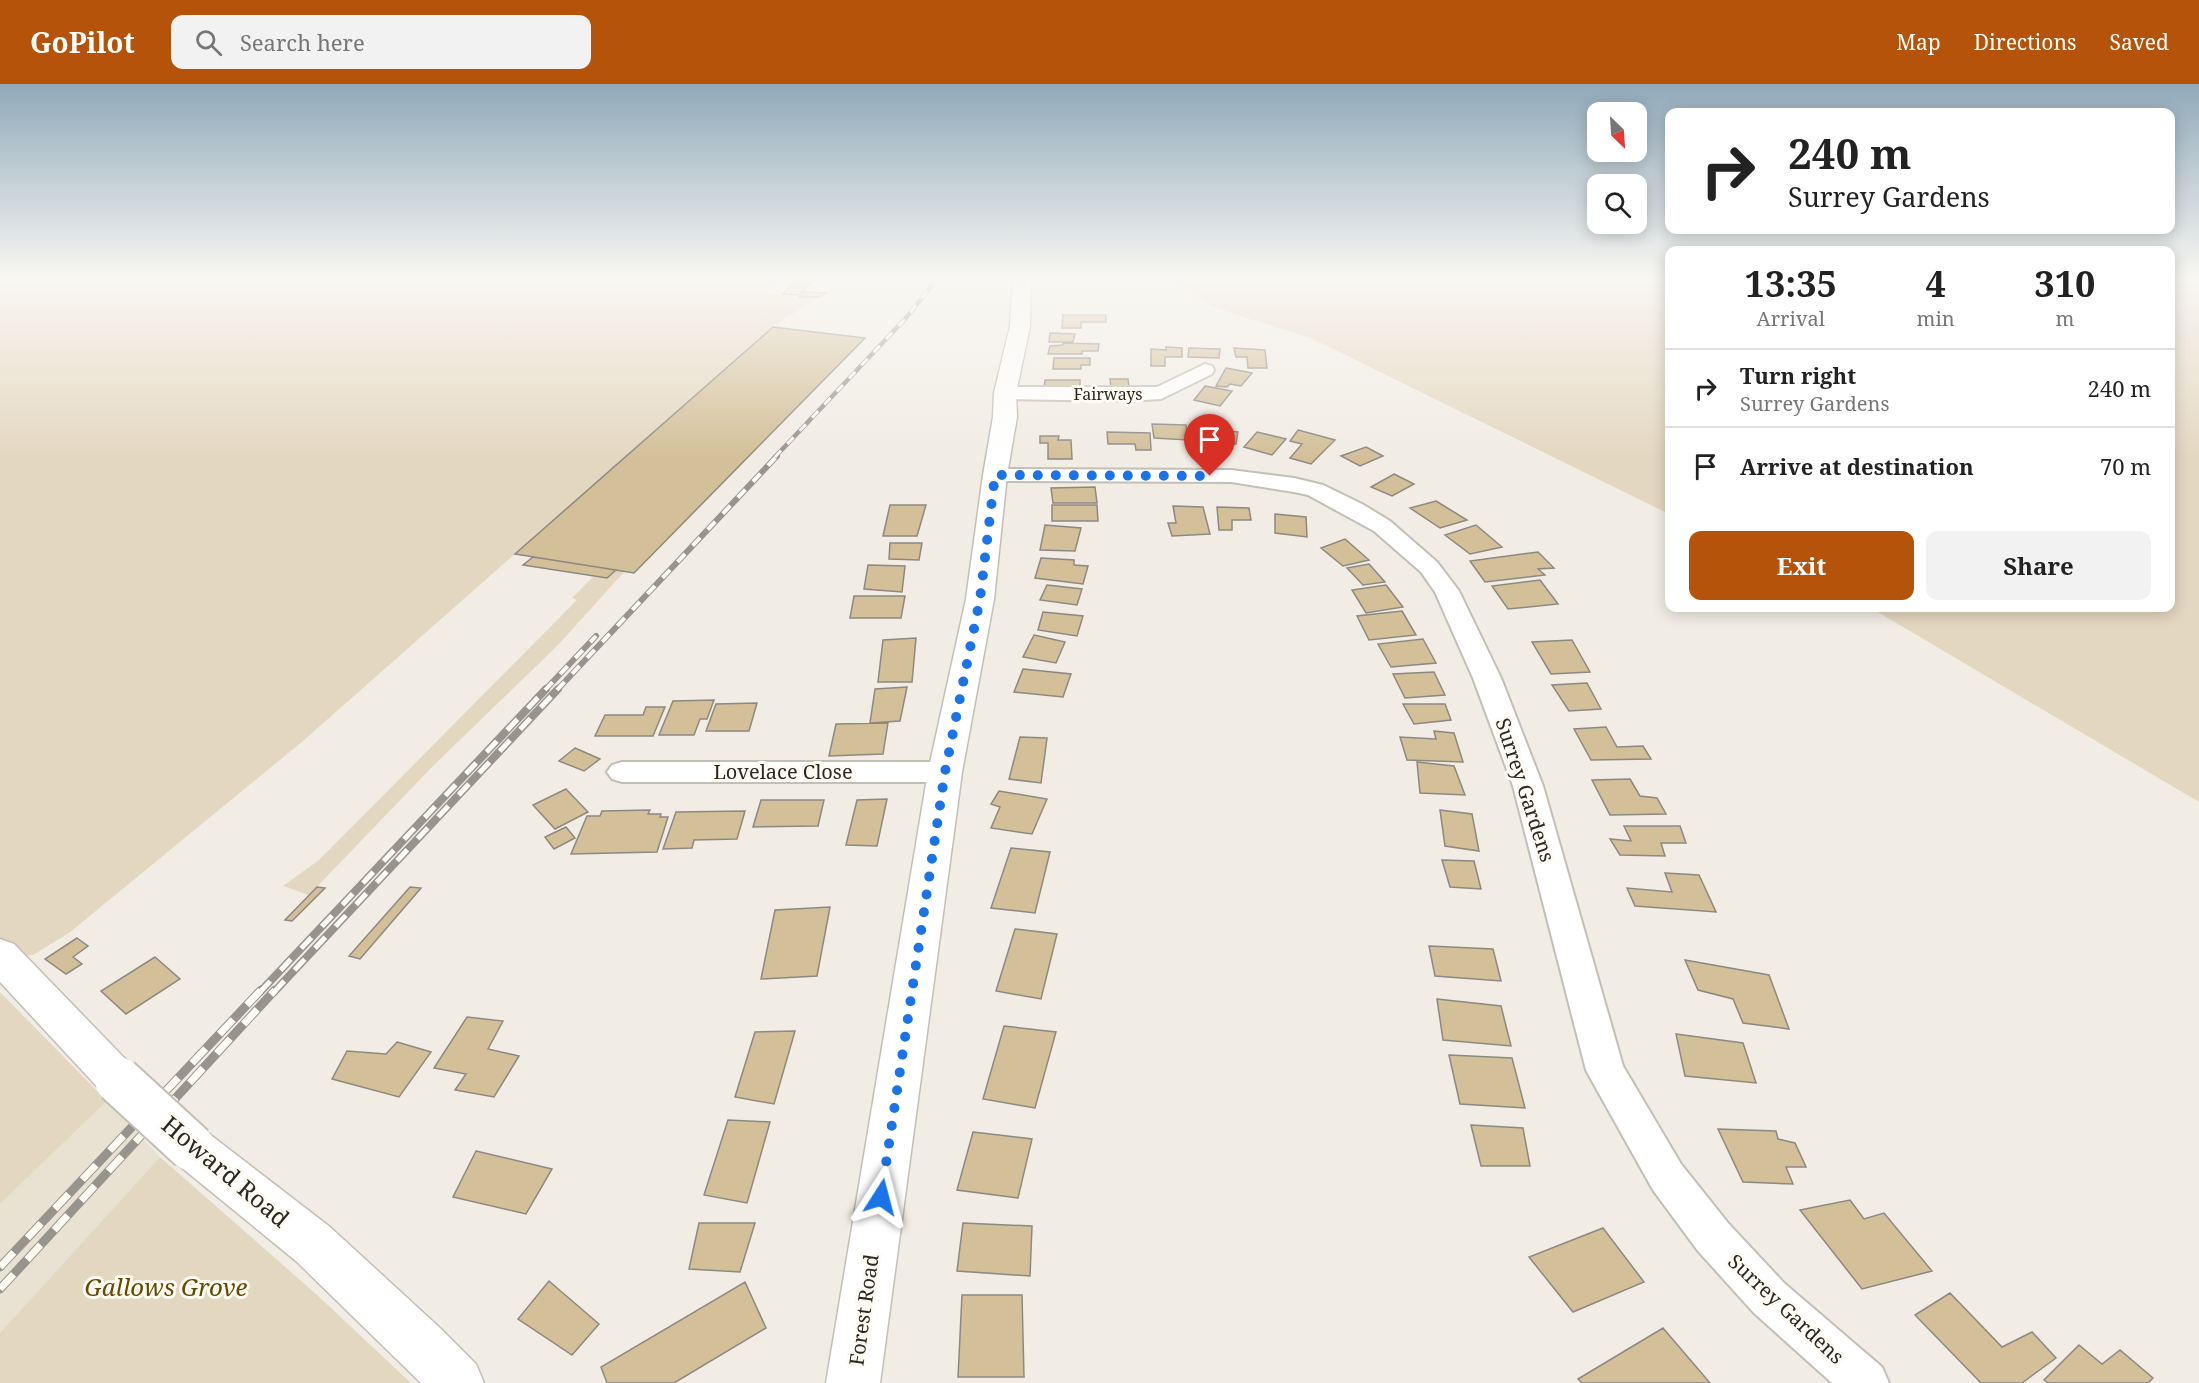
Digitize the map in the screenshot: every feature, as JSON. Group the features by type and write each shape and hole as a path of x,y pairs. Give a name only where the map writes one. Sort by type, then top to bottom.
{"street":[{"name":"Forest Road","path":"853,1383 945,772 980,599 995,475 1005,417 1005,393 1017,339"},
{"name":"Fairways","path":"1005,393 1128,395 1161,393 1205,370"},
{"name":"Surrey Gardens","path":"995,475 1231,476 1294,485 1315,490 1382,526 1429,567 1447,591 1478,659 1528,786 1605,1070 1667,1177 1713,1237 1769,1298 1866,1383"},
{"name":"Lovelace Close","path":"622,772 945,772"},
{"name":"Howard Road","path":"0,955 118,1080 192,1149 313,1244 422,1346 457,1383"}],"shaded area":[{"path":"107,1101 160,1157 0,1333 0,1204"}],"green space":[{"path":"0,339 759,339 303,741 69,933 33,955 15,957 0,968"},
{"path":"1313,339 1665,339 1665,512"},
{"path":"2175,339 2199,339 2199,802 1878,612 2175,612"},
{"path":"616,570 625,571 558,645 433,766 309,895 283,886 319,860 577,600 572,598 594,576 607,578"},
{"path":"0,992 107,1101 0,1204"},
{"name":"Gallows Grove","path":"160,1157 316,1294 411,1383 0,1383 0,1333"}],"building":[{"path":"760,339 864,339 634,573 515,554"},
{"path":"1049,339 1074,339 1073,342 1049,342"},
{"path":"1063,343 1099,344 1098,351 1082,351 1082,354 1048,354 1050,346 1063,345"},
{"path":"1166,347 1182,348 1182,357 1165,357 1165,366 1151,366 1151,349 1166,350"},
{"path":"1189,348 1220,349 1219,358 1188,357"},
{"path":"1234,348 1265,350 1267,368 1248,368 1247,357 1236,357"},
{"path":"1054,358 1090,358 1090,365 1081,365 1081,369 1053,369"},
{"path":"1226,368 1252,373 1241,386 1230,384 1227,387 1216,386"},
{"path":"1110,379 1128,379 1129,387 1111,388"},
{"path":"1045,380 1080,380 1080,389 1044,389"},
{"path":"1205,386 1232,391 1220,406 1194,400"},
{"path":"1152,424 1186,425 1188,440 1154,438"},
{"path":"1201,428 1238,432 1236,444 1199,440"},
{"path":"1298,430 1335,440 1311,464 1290,458 1302,444 1290,441"},
{"path":"1107,432 1150,433 1151,450 1136,450 1135,444 1108,444"},
{"path":"1257,432 1286,439 1272,455 1244,447"},
{"path":"1040,436 1059,436 1058,440 1071,440 1072,459 1048,459 1048,443 1040,443"},
{"path":"1366,447 1383,456 1360,466 1341,456"},
{"path":"1394,474 1414,484 1392,496 1371,487"},
{"path":"1095,487 1097,503 1053,503 1051,488"},
{"path":"1436,501 1467,520 1440,528 1410,508"},
{"path":"890,505 926,505 917,536 883,536"},
{"path":"1052,505 1097,505 1098,521 1052,521"},
{"path":"1173,506 1203,507 1210,534 1172,536 1168,523 1176,523"},
{"path":"1217,507 1249,508 1251,520 1232,520 1232,530 1219,530"},
{"path":"1275,514 1306,517 1307,537 1275,533"},
{"path":"1045,525 1081,528 1075,551 1040,550"},
{"path":"1476,525 1502,547 1470,554 1445,535"},
{"path":"1345,539 1369,560 1343,566 1321,548"},
{"path":"890,543 922,543 919,560 889,559"},
{"path":"1538,552 1554,568 1538,569 1545,575 1485,582 1470,561"},
{"path":"533,557 616,570 607,578 523,565"},
{"path":"1041,558 1074,560 1074,565 1088,566 1083,584 1035,578"},
{"path":"1369,564 1385,582 1363,585 1347,568"},
{"path":"868,565 905,566 902,592 864,589"},
{"path":"1540,580 1558,604 1508,609 1492,586"},
{"path":"1047,585 1082,589 1077,605 1040,600"},
{"path":"1386,585 1403,607 1366,613 1352,590"},
{"path":"854,596 905,596 901,618 850,618"},
{"path":"1402,611 1416,635 1369,640 1357,616"},
{"path":"1043,612 1083,616 1077,636 1038,630"},
{"path":"1034,635 1065,642 1056,663 1023,657"},
{"path":"916,638 912,682 878,682 883,640"},
{"path":"1423,639 1436,663 1391,667 1378,644"},
{"path":"1572,640 1590,672 1551,674 1532,642"},
{"path":"1023,669 1071,674 1063,697 1014,692"},
{"path":"1434,672 1445,695 1405,698 1393,674"},
{"path":"1587,683 1601,709 1569,711 1552,685"},
{"path":"907,687 900,721 870,723 875,689"},
{"path":"714,700 707,719 700,719 694,735 659,735 673,701"},
{"path":"757,703 749,731 706,731 716,704"},
{"path":"1403,704 1445,704 1451,720 1414,724"},
{"path":"646,707 665,707 653,736 595,736 605,715 643,715"},
{"path":"888,723 883,754 829,756 836,724"},
{"path":"1606,727 1617,747 1643,746 1651,759 1591,760 1574,729"},
{"path":"1434,731 1454,733 1463,762 1407,760 1400,737 1436,739"},
{"path":"1020,737 1047,738 1041,783 1009,779"},
{"path":"575,748 600,759 584,771 559,761"},
{"path":"1417,762 1454,766 1465,795 1420,793"},
{"path":"1630,779 1640,796 1657,798 1666,814 1610,815 1592,780"},
{"path":"566,789 588,812 555,829 533,805"},
{"path":"999,791 1047,799 1032,834 991,828 1000,807 991,804"},
{"path":"887,799 877,846 846,845 857,800"},
{"path":"761,800 824,800 818,826 753,827"},
{"path":"650,810 648,814 661,814 660,817 668,817 657,852 571,854 587,816 600,816 602,811"},
{"path":"1440,810 1472,814 1479,851 1445,846"},
{"path":"745,811 737,839 694,840 692,848 663,849 676,812"},
{"path":"1624,826 1680,826 1686,843 1661,843 1665,856 1620,855 1610,839 1631,841"},
{"path":"566,827 575,838 554,849 545,837"},
{"path":"1011,848 1050,852 1035,913 991,908"},
{"path":"1442,860 1474,861 1481,889 1450,887"},
{"path":"1665,873 1699,875 1716,912 1635,906 1627,888 1672,892"},
{"path":"317,887 325,888 292,921 285,920"},
{"path":"410,887 421,888 360,959 349,956"},
{"path":"830,907 817,976 761,979 775,910"},
{"path":"1015,929 1057,934 1041,999 996,991"},
{"path":"77,938 88,946 73,957 82,964 66,974 45,959"},
{"path":"1429,946 1493,949 1501,981 1435,976"},
{"path":"155,957 180,979 126,1014 101,991"},
{"path":"1685,960 1769,975 1789,1029 1743,1023 1733,999 1698,990"},
{"path":"1437,999 1501,1006 1511,1046 1443,1040"},
{"path":"467,1017 503,1021 488,1049 519,1056 494,1097 455,1090 466,1074 434,1068"},
{"path":"1004,1026 1056,1032 1035,1108 983,1099"},
{"path":"795,1031 774,1104 735,1097 755,1032"},
{"path":"1676,1034 1743,1043 1756,1083 1685,1076"},
{"path":"397,1042 431,1052 399,1097 332,1079 347,1051 386,1054"},
{"path":"1449,1055 1512,1058 1525,1108 1460,1104"},
{"path":"728,1120 770,1122 747,1203 704,1195"},
{"path":"1471,1125 1523,1128 1530,1166 1481,1166"},
{"path":"1718,1129 1776,1131 1778,1139 1795,1143 1806,1167 1786,1167 1793,1184 1743,1182"},
{"path":"973,1132 1032,1139 1018,1198 957,1190"},
{"path":"476,1151 552,1169 526,1214 453,1197"},
{"path":"1850,1200 1864,1219 1884,1213 1932,1271 1862,1289 1800,1210"},
{"path":"699,1223 755,1223 740,1272 689,1269"},
{"path":"963,1223 1032,1226 1030,1276 957,1271"},
{"path":"1603,1228 1644,1282 1573,1312 1529,1257"},
{"path":"549,1281 599,1324 572,1355 518,1319"},
{"path":"745,1282 766,1328 674,1383 607,1383 601,1367"},
{"path":"1950,1293 2002,1347 2032,1332 2056,1358 2022,1383 1981,1383 1915,1315"},
{"path":"962,1295 1022,1295 1024,1377 958,1377"},
{"path":"1663,1328 1710,1383 1582,1383 1578,1379"},
{"path":"2079,1345 2102,1364 2120,1350 2153,1378 2148,1383 2048,1383 2044,1380"}],"railway":[{"path":"775,457 887,339"},
{"path":"557,690 777,456"},
{"path":"545,690 596,636"},
{"path":"260,992 546,689"},
{"path":"274,992 558,689"},
{"path":"0,1267 261,990"},
{"path":"0,1289 275,990"}],"route":[{"path":"881,1197 945,772 980,599 990,532 995,475 1210,476"}]}
